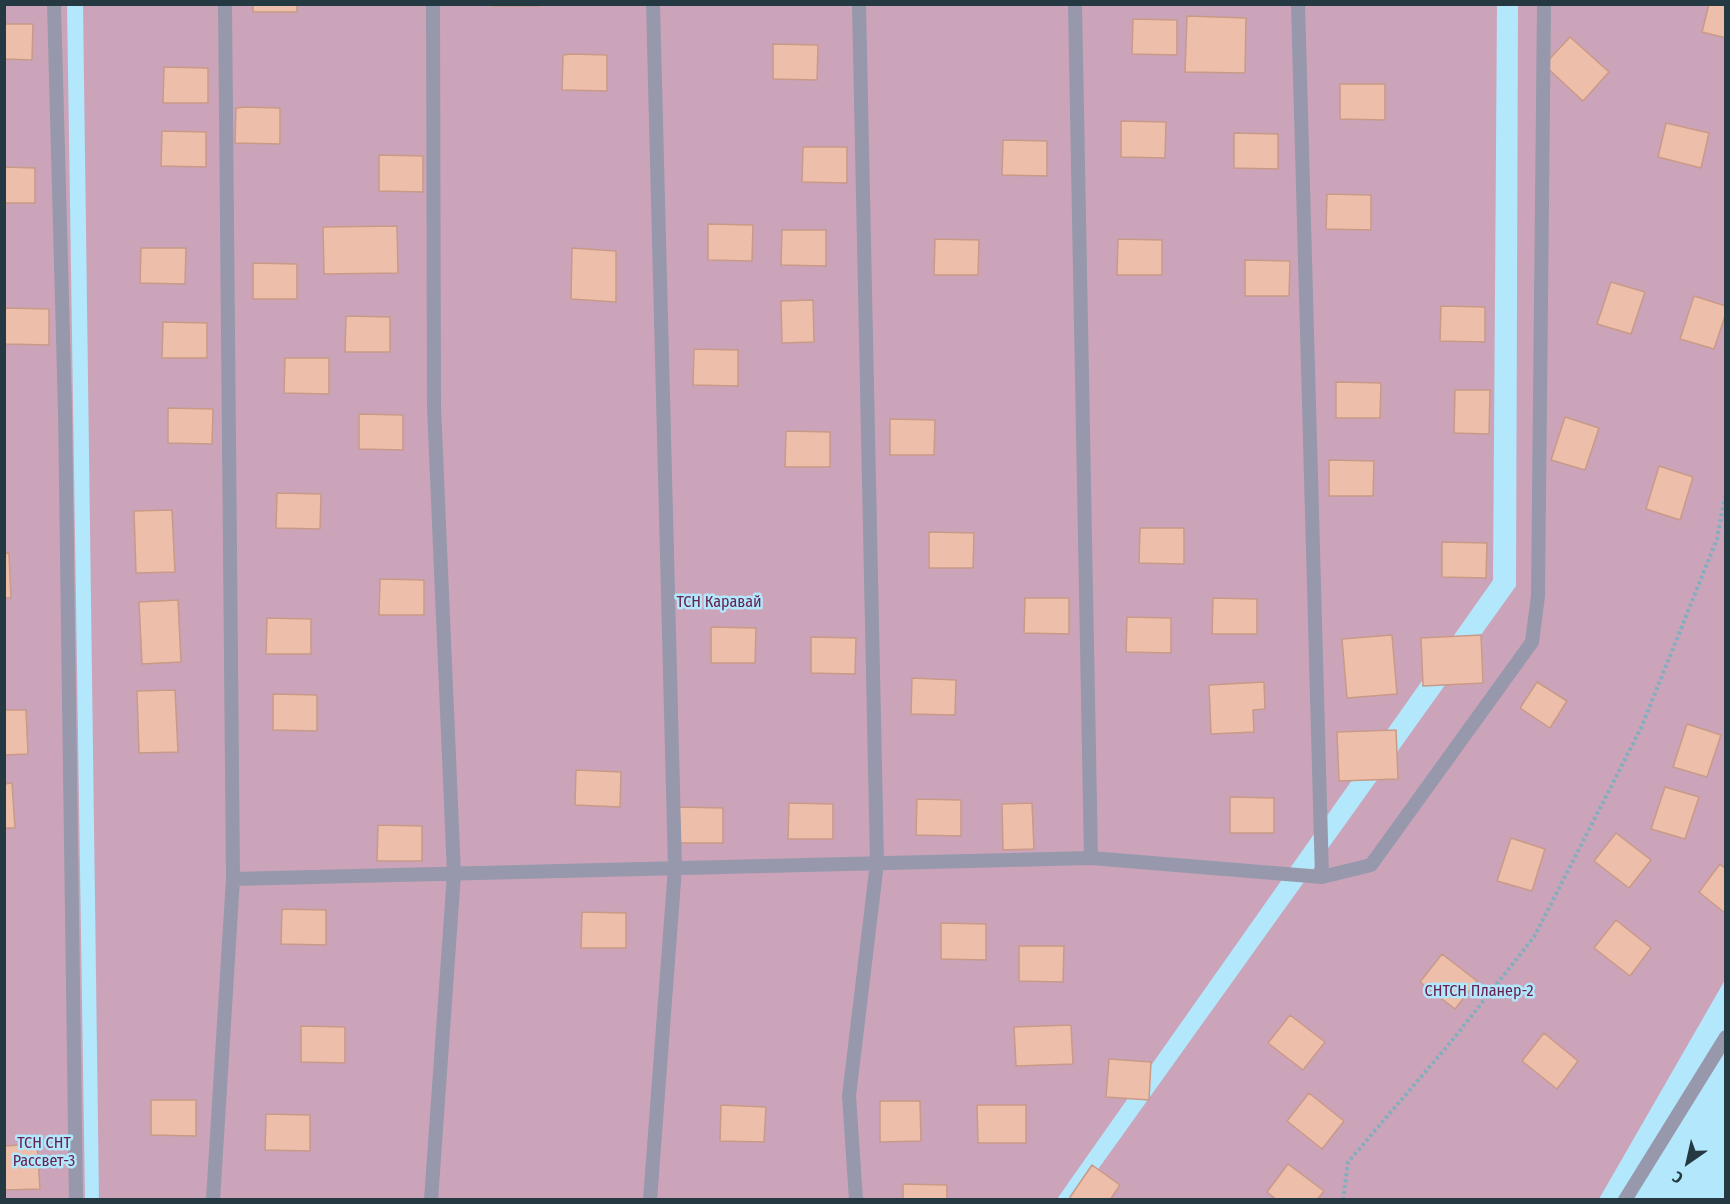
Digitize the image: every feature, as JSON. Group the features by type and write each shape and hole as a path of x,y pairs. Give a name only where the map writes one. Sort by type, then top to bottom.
{"lane":[{"path":"54,4 66,411 76,1200"},
{"path":"213,1200 232,879 225,4"},
{"path":"431,1200 454,874 434,407 434,4"},
{"path":"650,1200 675,868 654,4"},
{"path":"856,1200 849,1096 877,863 859,4"},
{"path":"1075,4 1091,858"},
{"path":"1298,4 1322,877"},
{"path":"232,879 1091,858 1322,877 1371,865 1532,642 1538,596 1544,4"},
{"path":"1625,1200 1725,1037"}],"path":[{"path":"1343,1200 1348,1162 1450,1043 1534,937 1641,728 1717,539 1725,492"}],"green space":[{"name":"ТСН СНТ Рассвет-3","path":"5,5 67,5 85,1199 5,1200"},
{"name":"ТСН Каравай","path":"83,5 1497,5 1493,580 1057,1199 99,1199"},
{"name":"СНТСН Планер-2","path":"1518,5 1725,5 1725,980 1599,1199 1076,1200 1516,586"}],"building":[{"path":"253,4 297,4 297,12 253,12"},
{"path":"492,4 540,4 540,6 492,6"},
{"path":"1709,4 1726,4 1726,38 1702,32"},
{"path":"1187,16 1246,18 1245,73 1185,72"},
{"path":"1133,19 1177,20 1177,55 1132,54"},
{"path":"4,24 33,24 32,60 4,59"},
{"path":"1570,37 1609,72 1583,101 1544,65"},
{"path":"773,44 818,45 817,80 773,79"},
{"path":"563,55 607,55 607,91 562,90"},
{"path":"164,67 208,68 208,103 163,103"},
{"path":"1340,84 1385,84 1385,120 1340,119"},
{"path":"236,108 280,108 280,144 235,143"},
{"path":"1121,121 1166,122 1165,158 1121,157"},
{"path":"1666,123 1709,133 1701,168 1658,157"},
{"path":"162,131 206,132 206,167 161,166"},
{"path":"1234,133 1278,134 1278,169 1234,168"},
{"path":"1003,140 1047,141 1047,176 1002,175"},
{"path":"803,147 847,147 847,183 802,182"},
{"path":"379,155 423,156 423,192 379,191"},
{"path":"4,167 35,168 35,203 4,203"},
{"path":"1327,194 1371,195 1371,230 1326,229"},
{"path":"708,224 753,225 752,261 708,260"},
{"path":"397,226 398,273 324,274 323,227"},
{"path":"782,230 826,230 826,266 781,265"},
{"path":"935,239 979,240 978,275 934,275"},
{"path":"1118,239 1162,240 1162,275 1117,275"},
{"path":"141,248 186,248 185,284 140,283"},
{"path":"572,248 616,251 616,302 571,299"},
{"path":"1245,260 1290,261 1289,296 1245,296"},
{"path":"253,263 297,264 297,299 253,299"},
{"path":"1611,282 1645,292 1631,334 1597,324"},
{"path":"1694,296 1726,306 1726,313 1714,349 1680,339"},
{"path":"813,300 814,342 782,343 781,301"},
{"path":"1441,306 1485,307 1485,342 1440,341"},
{"path":"5,308 49,309 49,345 5,344"},
{"path":"346,316 390,317 390,352 345,352"},
{"path":"163,322 207,323 207,358 162,358"},
{"path":"694,349 738,350 738,386 693,385"},
{"path":"285,358 329,358 329,394 284,393"},
{"path":"1336,382 1381,383 1380,418 1336,418"},
{"path":"1455,390 1490,390 1489,434 1454,433"},
{"path":"168,408 213,409 212,444 168,443"},
{"path":"359,414 403,415 403,450 359,449"},
{"path":"1565,417 1599,428 1585,470 1551,460"},
{"path":"890,419 935,420 934,455 890,455"},
{"path":"786,431 830,432 830,467 785,467"},
{"path":"1329,460 1374,461 1373,496 1329,496"},
{"path":"1659,466 1693,477 1680,520 1646,509"},
{"path":"277,493 321,494 320,529 276,528"},
{"path":"172,510 175,572 136,573 134,511"},
{"path":"1140,528 1184,528 1184,564 1139,563"},
{"path":"929,532 974,533 973,568 929,568"},
{"path":"1442,542 1487,543 1486,578 1442,577"},
{"path":"9,553 11,598 4,598 4,554"},
{"path":"380,579 424,580 424,615 379,615"},
{"path":"1025,598 1069,598 1069,634 1024,633"},
{"path":"1213,598 1257,599 1257,634 1212,634"},
{"path":"178,600 181,662 142,664 139,602"},
{"path":"1127,617 1171,618 1171,653 1126,652"},
{"path":"267,618 311,619 311,654 266,654"},
{"path":"711,627 756,628 755,663 711,663"},
{"path":"1392,635 1397,694 1347,698 1342,639"},
{"path":"1481,635 1483,683 1423,686 1421,638"},
{"path":"811,637 856,638 855,674 811,673"},
{"path":"912,678 956,680 955,715 911,714"},
{"path":"1264,682 1265,709 1253,710 1254,732 1211,734 1209,685"},
{"path":"1537,682 1567,701 1550,728 1520,708"},
{"path":"175,690 178,752 139,753 137,691"},
{"path":"273,694 317,695 317,731 273,730"},
{"path":"4,710 26,710 28,754 4,755"},
{"path":"1687,724 1721,735 1707,777 1673,767"},
{"path":"1396,730 1398,779 1339,781 1337,732"},
{"path":"576,770 621,772 620,807 575,805"},
{"path":"12,783 15,828 4,828 4,784"},
{"path":"1665,787 1699,797 1685,839 1651,829"},
{"path":"1230,797 1274,798 1274,833 1230,833"},
{"path":"917,799 961,800 961,836 916,835"},
{"path":"789,803 833,804 833,839 788,839"},
{"path":"1032,803 1034,849 1003,850 1002,804"},
{"path":"679,807 723,808 723,843 678,843"},
{"path":"378,825 422,826 422,861 377,861"},
{"path":"1616,833 1651,860 1629,888 1594,861"},
{"path":"1511,838 1545,849 1532,891 1497,881"},
{"path":"1720,864 1726,869 1726,914 1699,892"},
{"path":"282,909 326,910 326,945 281,944"},
{"path":"582,912 626,913 626,948 581,948"},
{"path":"1616,920 1651,948 1630,976 1594,948"},
{"path":"941,923 986,924 986,960 941,959"},
{"path":"1019,946 1064,946 1063,982 1019,981"},
{"path":"1442,954 1477,981 1455,1009 1420,982"},
{"path":"1290,1015 1325,1042 1303,1070 1268,1043"},
{"path":"1071,1025 1073,1064 1016,1066 1014,1027"},
{"path":"301,1026 345,1027 345,1063 301,1062"},
{"path":"1544,1033 1578,1061 1557,1089 1522,1061"},
{"path":"1109,1059 1151,1062 1149,1100 1106,1097"},
{"path":"1309,1093 1344,1121 1322,1149 1287,1121"},
{"path":"151,1100 196,1100 196,1136 151,1135"},
{"path":"880,1101 920,1101 921,1141 880,1142"},
{"path":"721,1105 766,1107 764,1142 720,1141"},
{"path":"977,1105 1026,1105 1026,1143 978,1143"},
{"path":"266,1114 310,1115 310,1151 265,1150"},
{"path":"37,1144 40,1189 5,1190 4,1146"},
{"path":"1288,1164 1324,1191 1317,1200 1277,1200 1267,1192"},
{"path":"1092,1165 1120,1185 1110,1200 1072,1200 1070,1197"},
{"path":"903,1184 947,1185 947,1200 903,1200"}]}
